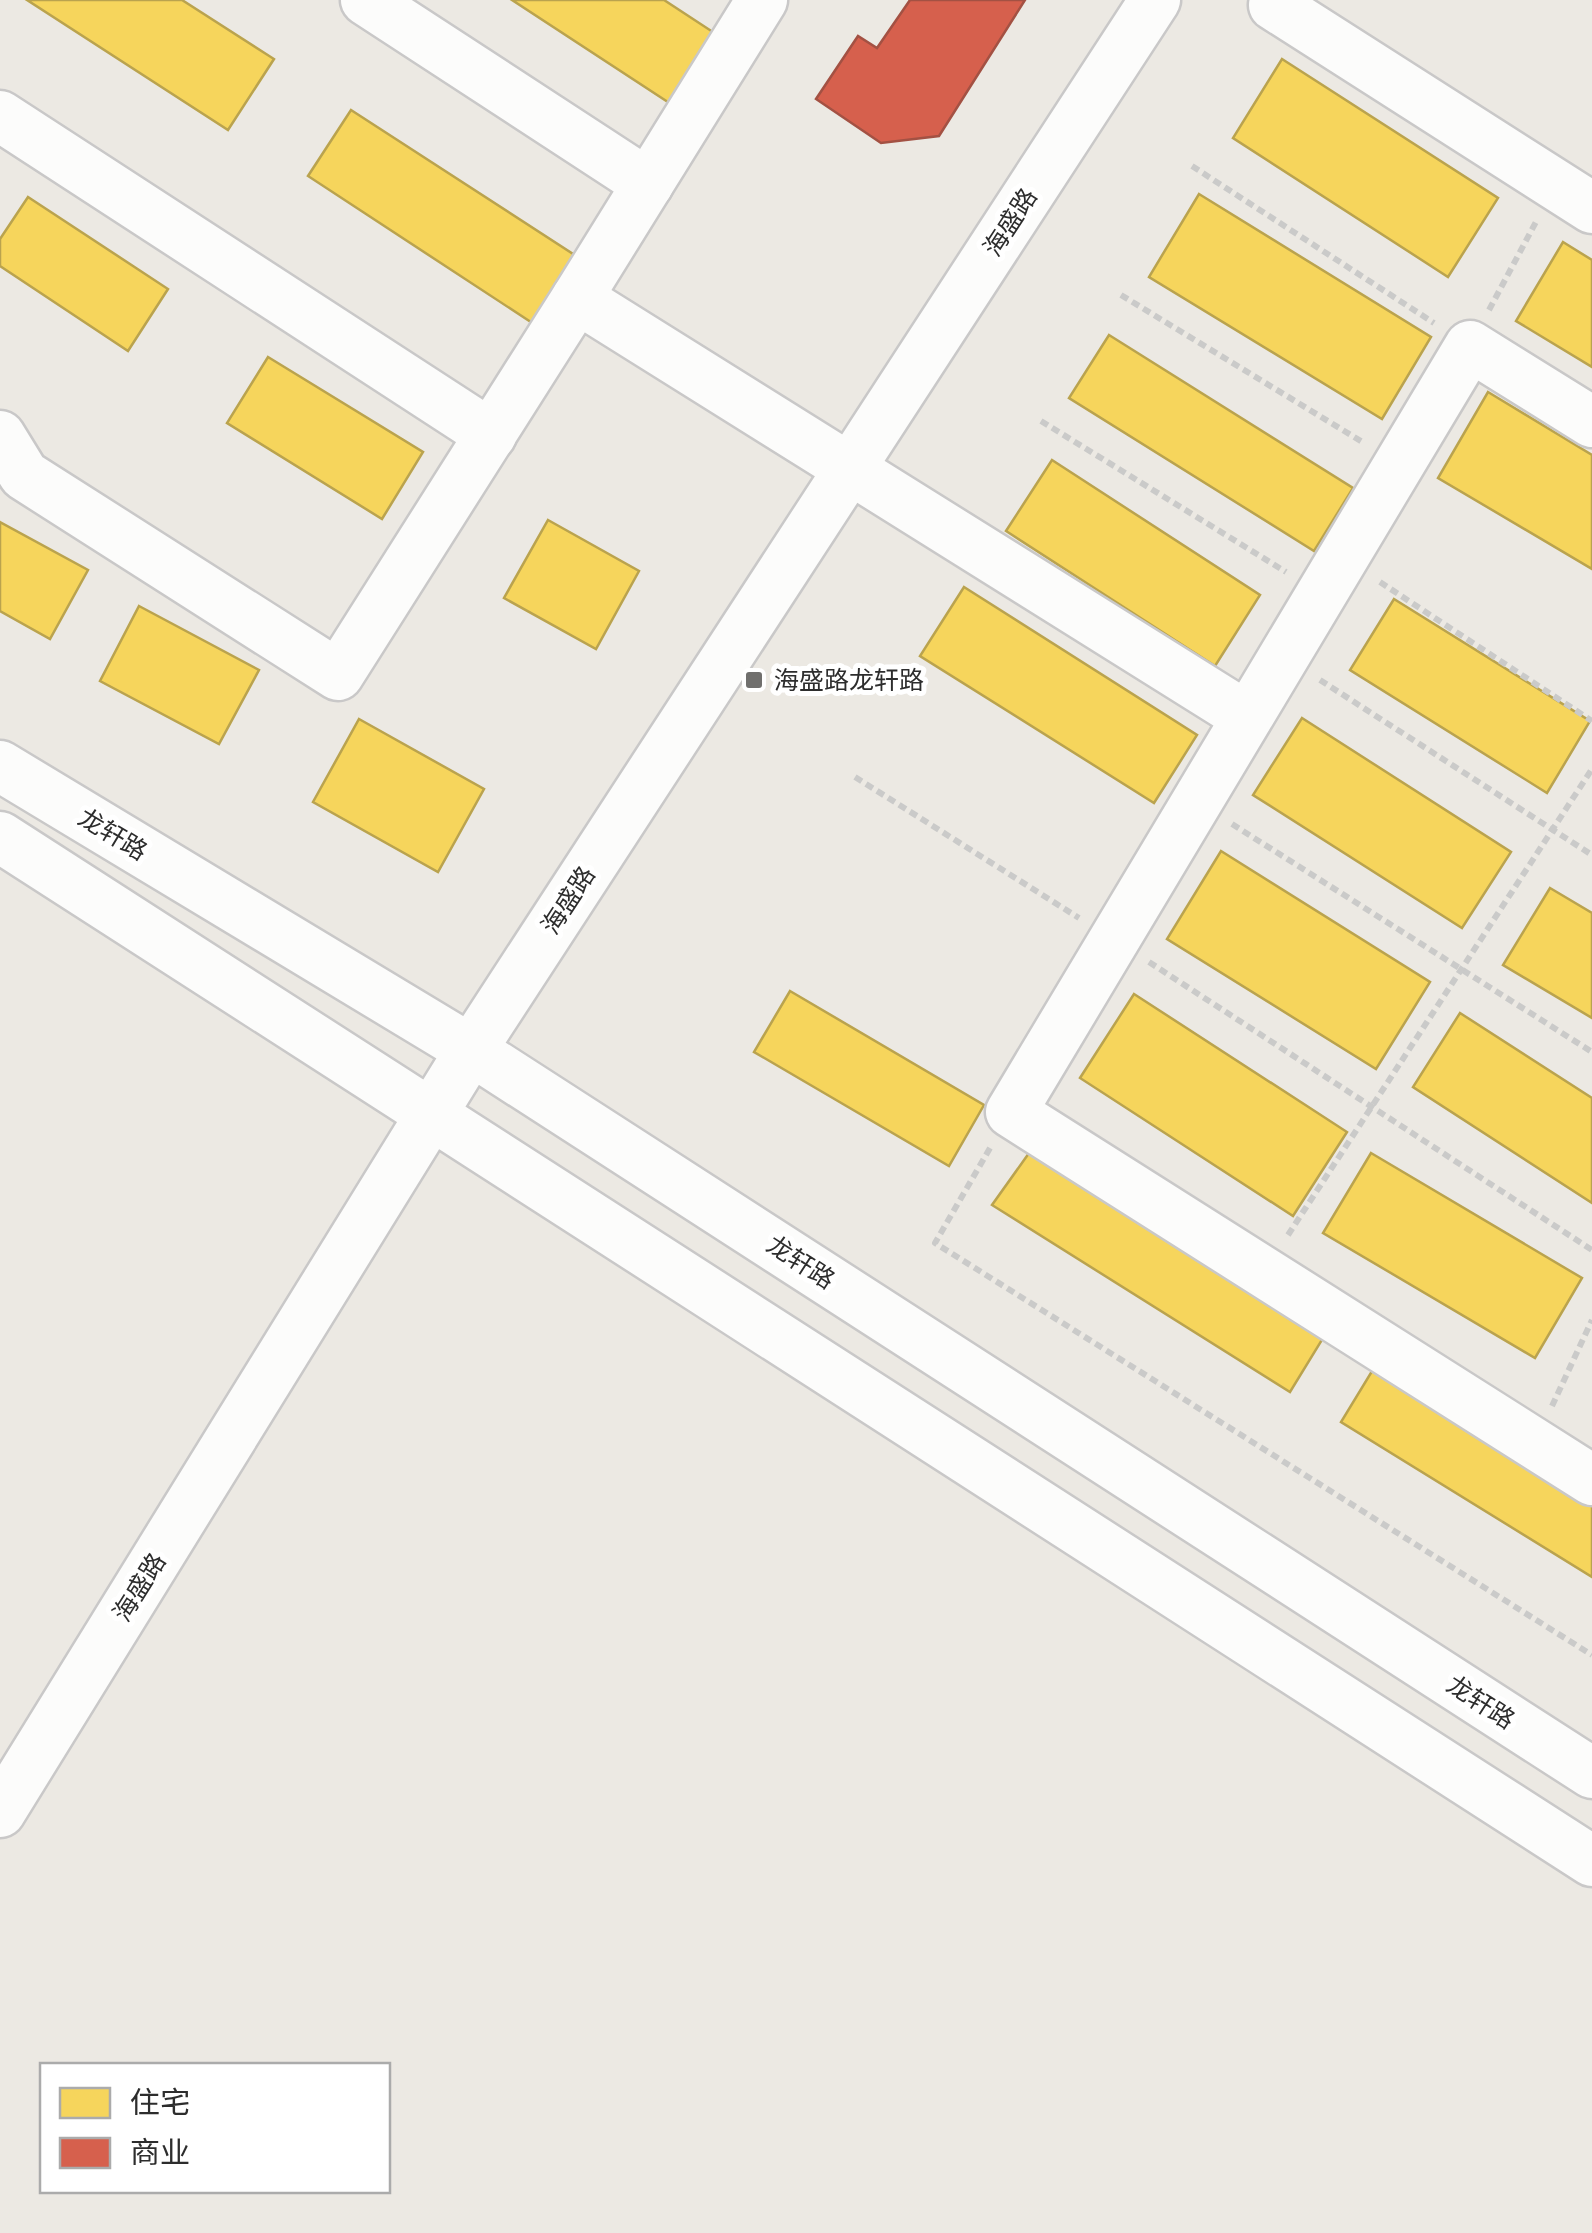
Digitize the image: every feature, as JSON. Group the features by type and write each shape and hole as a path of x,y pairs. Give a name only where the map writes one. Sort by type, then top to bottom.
{"street":[{"path":"366,0 648,184"},
{"path":"0,436 24,475 338,675 762,0"},
{"name":"海盛路","path":"0,1812 471,1050 1155,0"},
{"path":"1276,0 1274,4 1592,208"},
{"path":"0,116 491,435"},
{"path":"577,298 1248,717"},
{"path":"1592,422 1470,346 1011,1112 1592,1480"},
{"name":"龙轩路","path":"0,766 471,1050 1592,1773"},
{"path":"0,838 1592,1861"}],"path":[{"path":"1192,166 1470,346 1538,217"},
{"path":"1121,294 1400,464"},
{"path":"1041,421 1332,576 1592,721"},
{"path":"1284,656 1592,855"},
{"path":"1266,1270 1592,769"},
{"path":"856,777 1592,1250"},
{"path":"1197,802 1592,1052"},
{"path":"1011,1112 934,1243 1592,1656"},
{"path":"1535,1444 1592,1320"}],"building: 住宅":[{"path":"27,0 182,0 274,59 228,130"},
{"path":"512,0 664,0 719,36 674,106"},
{"path":"1282,59 1498,198 1448,277 1233,138"},
{"path":"351,110 587,263 543,330 308,176"},
{"path":"1199,194 1431,337 1382,419 1149,277"},
{"path":"28,197 168,289 128,351 0,266 0,239"},
{"path":"1563,242 1592,260 1592,367 1516,321"},
{"path":"1109,335 1353,488 1314,551 1069,398"},
{"path":"268,357 423,452 382,519 227,423"},
{"path":"1488,392 1592,455 1592,569 1438,478"},
{"path":"1052,460 1260,595 1215,666 1006,531"},
{"path":"548,520 639,571 596,649 504,598"},
{"path":"0,522 88,570 50,639 0,611"},
{"path":"964,587 1197,735 1154,803 920,656"},
{"path":"1394,599 1590,721 1547,793 1350,670"},
{"path":"139,606 259,670 219,744 100,681"},
{"path":"1302,718 1511,852 1462,928 1253,795"},
{"path":"359,719 484,789 438,872 313,802"},
{"path":"1221,851 1430,982 1376,1069 1167,939"},
{"path":"1550,888 1592,913 1592,1018 1503,965"},
{"path":"790,991 984,1105 949,1166 754,1052"},
{"path":"1134,994 1347,1132 1293,1216 1080,1078"},
{"path":"1460,1013 1592,1098 1592,1203 1413,1087"},
{"path":"1034,1146 1328,1330 1290,1392 992,1205"},
{"path":"1371,1153 1582,1278 1535,1358 1323,1233"},
{"path":"1380,1358 1592,1490 1592,1577 1341,1422"}],"building: 商业":[{"path":"910,0 1025,0 939,136 881,143 816,99 858,36 877,48"}],"place":[{"name":"海盛路龙轩路","path":"754,680"}]}
